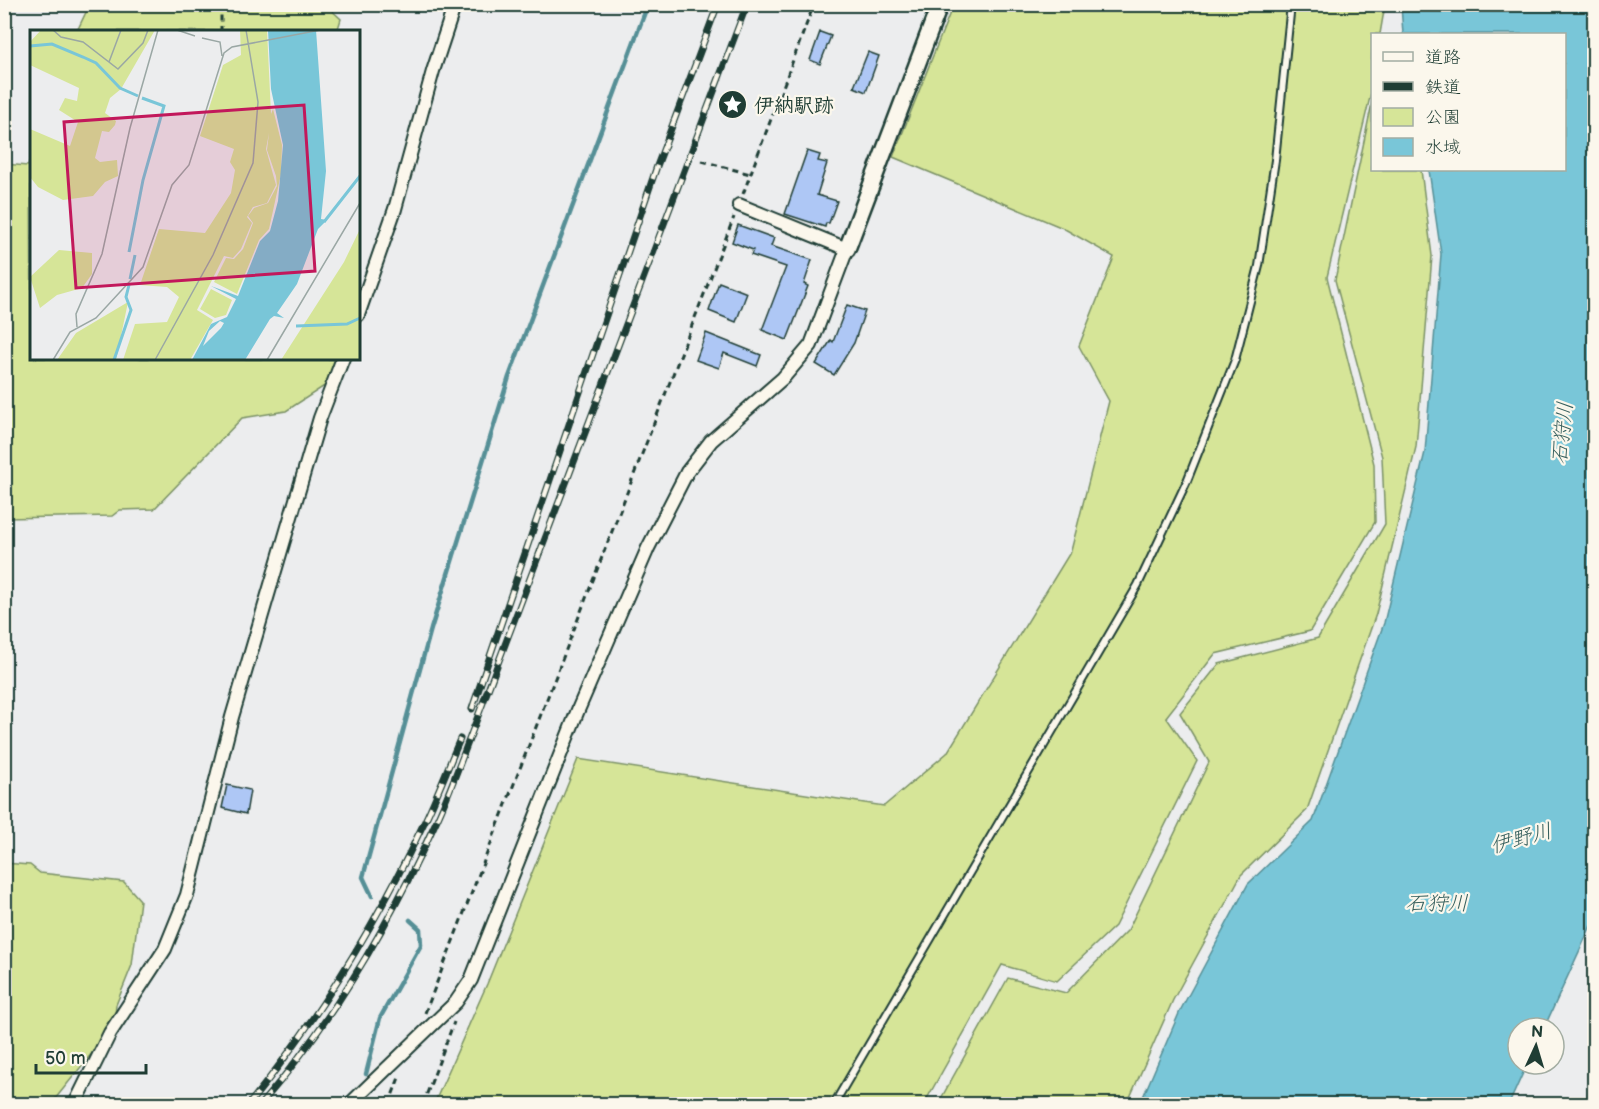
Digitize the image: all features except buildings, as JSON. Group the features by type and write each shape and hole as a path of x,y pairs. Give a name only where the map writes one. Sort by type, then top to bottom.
{"street":[{"path":"360,309 395,209 433,70 455,4"},
{"path":"350,1104 456,1002 471,980 578,710 644,559 687,472 711,441 783,378 811,345 940,4"},
{"path":"739,205 847,249"},
{"path":"75,1104 110,1033 165,949 187,895 235,706 320,418 343,360"}],"lane":[{"path":"834,1104 1138,585 1187,481 1235,360 1259,266 1275,160 1291,4"}],"path":[{"path":"221,4 221,30"},
{"path":"422,1020 739,205 814,4"},
{"path":"702,161 750,174"},
{"path":"423,1104 456,1017 456,1002"},
{"path":"389,1104 401,1074"},
{"path":"1583,1104 1594,1086"}],"green space":[{"path":"90,4 326,5 341,19 338,30 77,30"},
{"path":"953,5 1385,5 1380,33 1371,33 1371,93 1327,277 1374,464 1375,522 1310,631 1215,654 1166,717 1197,761 1115,926 1057,981 1002,965 924,1104 434,1104 487,984 578,759 884,806 947,753 1071,551 1109,401 1079,346 1114,257 1063,228 893,157"},
{"path":"1371,108 1371,171 1421,171 1432,256 1416,447 1376,614 1307,810 1241,875 1173,1000 1127,1104 938,1104 1008,978 1066,993 1128,930 1209,762 1180,713 1219,664 1318,638 1385,524 1382,457 1335,280"},
{"path":"30,161 30,360 335,360 329,383 286,411 242,418 154,509 120,510 112,516 5,518 4,164 28,166"},
{"path":"4,863 30,865 40,873 124,882 140,900 132,965 116,1005 114,1026 51,1104 5,1104"}],"water":[{"name":"石狩川","path":"1401,5 1594,5 1594,919 1550,1016 1506,1016 1506,1076 1522,1076 1509,1104 1140,1104 1180,1011 1248,884 1313,821 1384,623 1425,452 1441,254 1429,171 1566,171 1566,33 1403,33"}],"waterway":[{"path":"372,896 363,877 431,629 509,377 648,4"},
{"path":"366,1074 380,1018 421,945 420,929 410,920"}],"railway":[{"path":"472,709 657,166 718,4"},
{"path":"261,1104 312,1040 357,971 398,900 440,813 747,4"},
{"path":"249,1104 299,1039 365,936 422,827 460,739"}],"place":[{"name":"伊納駅跡","path":"733,105"}],"water label":[{"name":"伊野川","path":"1521,838"}]}
